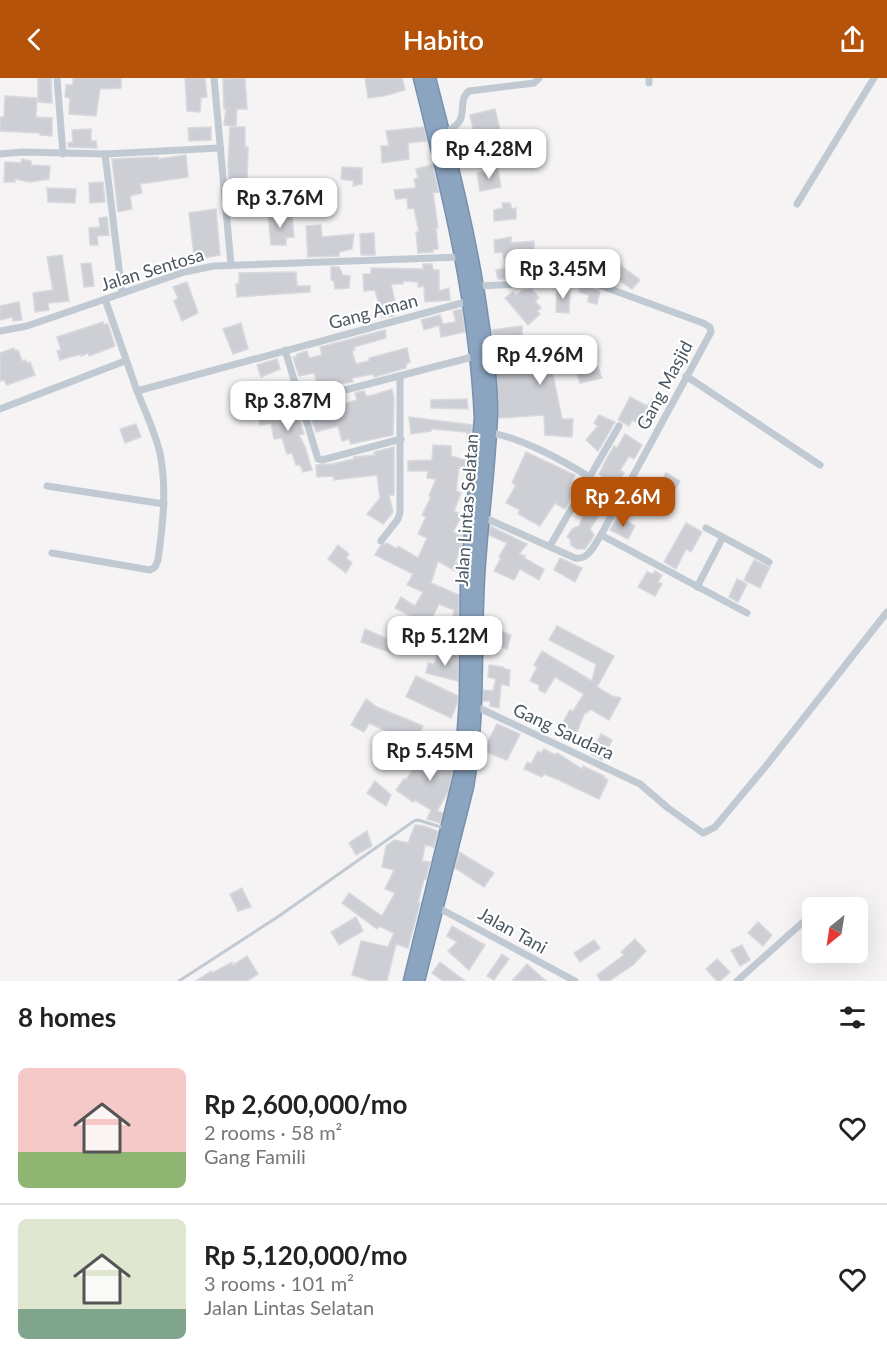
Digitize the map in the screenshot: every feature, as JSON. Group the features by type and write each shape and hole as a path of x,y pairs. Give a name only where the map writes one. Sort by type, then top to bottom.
{"highway":[{"name":"Jalan Lintas Selatan","path":"410,981 461,772 472,620 490,433 491,388 477,286 444,155 420,78"},
{"name":"Jalan Lintas Selatan","path":"418,981 467,787 472,758 475,706 472,620 467,580 480,436 480,392 469,301 444,155 444,135 429,78"}],"street":[{"path":"57,78 63,154"},
{"path":"214,78 231,265"},
{"path":"444,135 458,124 462,116 462,100 469,91 534,83 539,78"},
{"path":"797,204 874,78"},
{"path":"0,154 23,152 105,154 220,148"},
{"path":"105,154 122,293"},
{"name":"Jalan Sentosa","path":"0,331 27,326 184,272 231,265 462,257"},
{"name":"Gang Masjid","path":"477,286 588,281 710,327 711,332 587,557 581,559 550,546"},
{"path":"52,553 150,570 155,567 158,560 164,504 164,482 159,452 125,361 105,298"},
{"name":"Gang Aman","path":"137,392 469,301"},
{"path":"285,350 306,427 319,460 401,439"},
{"path":"299,402 476,356"},
{"path":"0,409 125,361"},
{"path":"381,541 398,519 400,512 400,376"},
{"path":"686,376 820,465"},
{"path":"483,517 550,546 620,426"},
{"path":"490,433 522,442 590,477"},
{"path":"47,486 164,504"},
{"path":"706,528 769,562"},
{"path":"601,535 747,613"},
{"path":"697,587 723,537"},
{"name":"Gang Saudara","path":"475,706 640,784 703,833 715,826 766,766 887,612"},
{"name":"Jalan Tani","path":"437,906 575,981"},
{"path":"737,981 802,923"}],"lane":[{"path":"179,981 279,916 414,821 418,820 447,829"}],"building":[{"path":"38,78 51,78 52,103 38,102"},
{"path":"73,78 121,78 121,88 100,89 96,116 69,114 70,98 65,97 66,85 73,85"},
{"path":"185,78 205,78 207,97 201,98 200,112 187,111"},
{"path":"245,78 247,109 237,109 236,126 224,125 226,109 224,109 223,79"},
{"path":"365,78 402,78 405,90 368,98"},
{"path":"5,96 37,98 36,117 52,118 52,136 40,135 40,133 0,131 0,117 4,117"},
{"path":"495,109 505,151 479,157 470,115"},
{"path":"211,127 211,140 189,141 188,128"},
{"path":"230,127 245,127 245,147 248,147 247,181 229,181"},
{"path":"424,127 427,141 408,143 409,159 382,163 381,146 389,146 386,131"},
{"path":"91,129 91,141 96,141 97,148 68,147 68,143 73,142 72,130"},
{"path":"186,155 188,177 140,184 142,193 130,196 132,209 118,212 112,159 158,157 159,159"},
{"path":"22,159 31,161 31,165 50,166 49,179 30,182 15,179 15,182 4,182 5,162 21,163"},
{"path":"432,165 439,192 433,193 438,228 436,228 438,249 433,252 418,253 416,232 419,232 414,208 408,209 407,198 396,199 394,190 416,188 414,179 418,178 416,169"},
{"path":"342,167 362,168 362,184 353,186 354,181 341,179"},
{"path":"498,169 501,187 480,191 477,173"},
{"path":"103,182 105,202 90,203 89,183"},
{"path":"47,188 76,189 75,203 48,202"},
{"path":"502,203 510,203 512,209 516,208 516,219 494,221 494,210 503,208"},
{"path":"216,209 220,255 204,258 204,262 195,264 189,213"},
{"path":"268,214 292,216 294,237 286,238 286,245 271,245"},
{"path":"107,217 109,235 97,236 98,245 90,245 89,228 100,227 99,218"},
{"path":"321,225 322,237 354,234 352,249 339,252 339,256 308,257 306,226"},
{"path":"374,233 375,255 361,255 360,234"},
{"path":"511,237 511,243 534,241 534,250 523,251 524,264 525,267 529,267 530,278 498,279 496,270 507,268 502,252 495,253 494,240"},
{"path":"593,252 606,259 609,254 640,280 632,289 597,265 593,275 585,271 587,265 583,264"},
{"path":"62,255 69,301 48,303 49,310 35,312 33,293 53,290 47,257"},
{"path":"91,263 94,286 84,287 81,264"},
{"path":"423,264 432,264 433,270 439,270 439,291 449,288 450,300 425,302 424,286 418,287 418,282 403,281 403,284 391,284 397,311 393,316 382,317 375,290 364,291 363,274 371,274 371,268 423,269"},
{"path":"331,267 339,267 343,275 350,276 349,288 335,289 334,281 331,280"},
{"path":"296,272 297,286 310,286 310,292 237,297 236,284 239,284 239,273"},
{"path":"187,282 198,313 182,321 174,301 178,298 173,287"},
{"path":"570,287 569,313 556,312 557,288"},
{"path":"580,287 600,291 597,304 588,302 589,295 579,292"},
{"path":"532,289 539,298 535,301 541,308 537,311 540,314 528,325 505,298 513,292 516,295 523,290"},
{"path":"19,302 22,320 13,321 12,317 0,320 0,306"},
{"path":"462,309 465,332 441,337 439,325 424,330 421,320 440,315 443,324 456,322 453,311"},
{"path":"103,322 104,325 108,324 115,346 89,356 88,353 60,360 57,351 61,350 57,337"},
{"path":"241,323 248,349 233,354 223,329"},
{"path":"522,326 522,352 495,351 492,330"},
{"path":"385,330 386,338 354,347 355,350 352,351 356,364 369,361 369,358 407,348 410,362 406,364 406,368 374,377 373,374 352,378 353,382 327,385 326,389 319,390 314,373 299,376 293,357 297,354 307,351 309,358 322,355 320,347"},
{"path":"588,345 590,368 598,367 602,378 580,383 576,370 552,370 562,419 573,419 572,437 545,435 544,415 499,418 496,362 547,349 549,357 576,352 576,348"},
{"path":"14,348 15,351 18,350 22,361 30,362 35,375 7,385 4,380 0,381 0,353"},
{"path":"277,359 280,369 261,377 257,365"},
{"path":"392,389 393,435 351,444 349,439 342,441 338,426 316,432 309,411 322,407 323,410 357,400 355,393 364,391 366,396 370,396"},
{"path":"630,397 647,406 652,399 662,403 648,428 632,420 629,426 618,420"},
{"path":"467,399 468,409 431,408 431,400"},
{"path":"293,402 304,434 299,435 312,470 303,472 300,465 296,465 292,453 287,454 282,438 274,439 271,423 260,425 258,414 266,409"},
{"path":"599,415 615,422 598,451 586,440 598,426 594,423"},
{"path":"409,417 472,425 471,442 467,442 467,432 431,429 431,431 411,434"},
{"path":"136,424 141,437 125,443 120,429"},
{"path":"625,434 642,445 634,459 629,456 620,470 624,473 605,516 600,513 590,529 594,535 591,540 585,549 577,549 571,545 567,537 572,529 579,526 583,516 576,511 586,495 593,494 602,476 599,474 607,458 614,446 617,448"},
{"path":"433,445 451,446 451,456 469,461 468,470 459,467 456,491 461,493 454,511 462,515 453,532 463,536 455,563 458,563 455,571 438,561 431,583 459,595 458,641 442,633 437,641 411,640 410,647 399,642 405,631 418,635 424,623 395,608 401,597 415,606 423,592 407,585 413,574 375,555 380,546 387,543 397,549 398,546 418,558 427,538 418,534 426,517 422,515 431,497 429,496 436,479 427,478 428,471 408,471 408,461 432,460","holes":["439,604 454,610 452,622 445,623 432,618"]},
{"path":"394,447 394,495 389,495 393,512 383,524 367,514 380,498 377,475 334,480 333,476 317,477 316,465 375,455 374,452"},
{"path":"526,452 575,475 570,486 576,490 565,509 555,503 540,526 518,514 520,510 506,503 516,485 512,483"},
{"path":"666,473 680,481 672,495 658,487"},
{"path":"618,516 635,526 628,539 610,530"},
{"path":"686,523 702,532 691,552 686,549 676,569 664,562"},
{"path":"490,526 527,544 519,554 544,569 539,580 520,569 514,580 494,571 507,543 489,535"},
{"path":"338,545 349,554 346,558 352,563 346,573 328,559"},
{"path":"560,558 582,568 575,582 554,570"},
{"path":"754,560 770,567 760,588 744,580"},
{"path":"655,571 662,575 658,582 662,584 655,596 638,587 647,572 653,574"},
{"path":"737,579 747,584 738,602 729,597"},
{"path":"557,626 614,656 597,687 612,696 621,698 609,720 592,710 585,712 573,742 562,735 560,728 570,710 573,711 584,694 555,677 545,693 539,690 539,685 530,681 537,667 534,665 542,651 592,681 596,664 549,640"},
{"path":"492,628 511,635 507,649 485,641"},
{"path":"365,629 399,644 395,654 361,642"},
{"path":"439,651 451,657 451,653 458,655 458,681 426,673 428,663 434,664"},
{"path":"489,665 510,670 509,686 501,684 499,708 490,706 490,701 483,701 483,690 493,691 496,679 488,677"},
{"path":"416,676 458,696 451,718 406,697"},
{"path":"366,699 377,707 423,726 414,744 369,723 364,732 351,725"},
{"path":"497,724 520,734 507,760 483,751"},
{"path":"601,734 612,740 602,760 591,754"},
{"path":"442,747 454,749 453,771 448,792 437,811 443,813 440,823 427,819 431,810 415,800 413,802 396,790 404,779 406,780 425,752 441,756"},
{"path":"544,749 555,755 557,753 582,769 583,766 604,776 608,780 599,799 544,774 542,777 524,769 527,762 531,764 538,751 541,753"},
{"path":"375,781 391,795 386,806 367,793"},
{"path":"415,825 438,831 434,847 425,845 422,861 430,862 408,948 396,944 387,981 371,981 352,975 361,941 388,947 394,933 379,926 377,929 342,903 349,893 382,916 395,893 385,889 394,870 382,867 386,846 394,840 408,843"},
{"path":"367,831 372,846 356,855 349,843"},
{"path":"459,852 494,873 484,887 455,868"},
{"path":"242,888 251,907 238,911 230,894"},
{"path":"356,917 363,931 339,945 331,932"},
{"path":"758,922 772,935 763,946 748,933"},
{"path":"452,926 485,945 469,970 448,951 457,942 447,936"},
{"path":"635,939 646,951 633,965 609,981 601,981 597,975 624,955 621,952"},
{"path":"594,940 600,948 580,962 574,953"},
{"path":"742,945 750,960 740,966 731,950"},
{"path":"502,954 509,959 494,980 487,976"},
{"path":"247,956 258,974 247,981 196,981 211,971 212,973 232,962 233,965"},
{"path":"717,959 730,972 720,981 717,981 706,969"},
{"path":"440,962 465,981 443,981 432,973"},
{"path":"527,964 546,981 512,981"}]}
